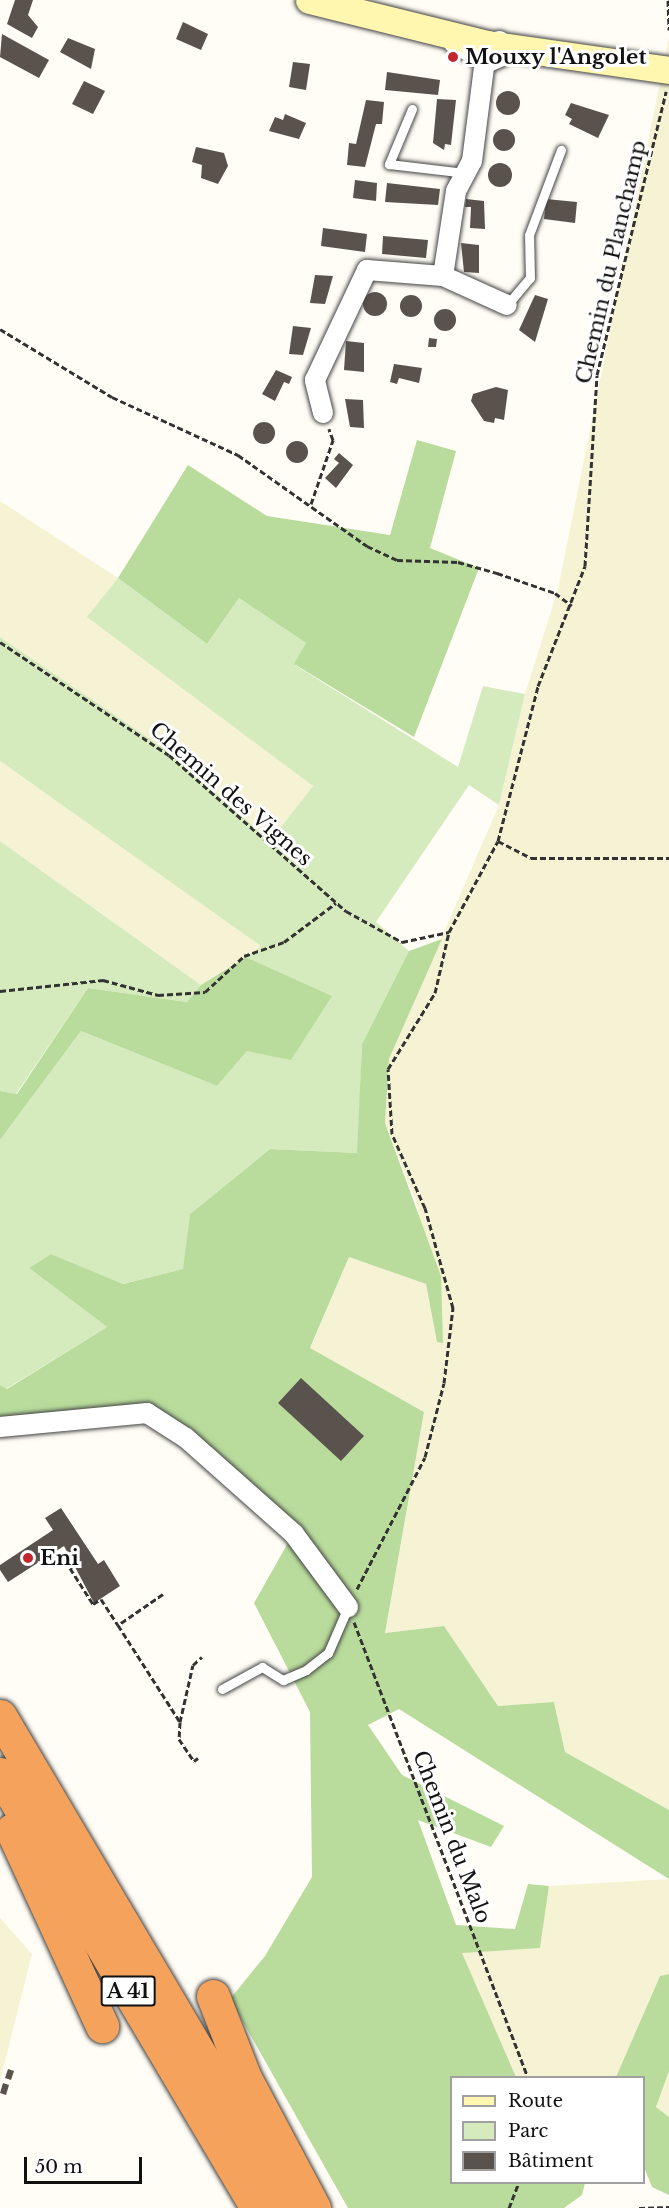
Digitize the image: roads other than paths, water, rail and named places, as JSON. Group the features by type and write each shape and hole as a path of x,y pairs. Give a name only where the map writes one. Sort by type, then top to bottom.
{"highway":[{"name":"A 41","path":"0,1716 291,2208"},
{"name":"A 41","path":"0,1774 257,2208"},
{"path":"0,1803 102,2026"},
{"path":"213,1996 245,2078 314,2208"}],"main road":[{"path":"309,0 411,23 490,61 527,43 575,57 662,71"},
{"path":"335,0 376,15 662,71"}],"street":[{"path":"443,276 456,192 466,173 490,61"},
{"path":"323,413 315,380 367,270 443,276 507,305"},
{"path":"0,1426 147,1413 186,1438 294,1534 348,1607"}],"lane":[{"path":"412,109 389,164 466,173"},
{"path":"507,305 530,278 529,235 561,150"},
{"path":"222,1689 262,1667 283,1680 306,1670 328,1653 348,1607"}],"place":[{"name":"Mouxy l'Angolet","path":"453,57"},
{"name":"Eni","path":"28,1558"}]}
